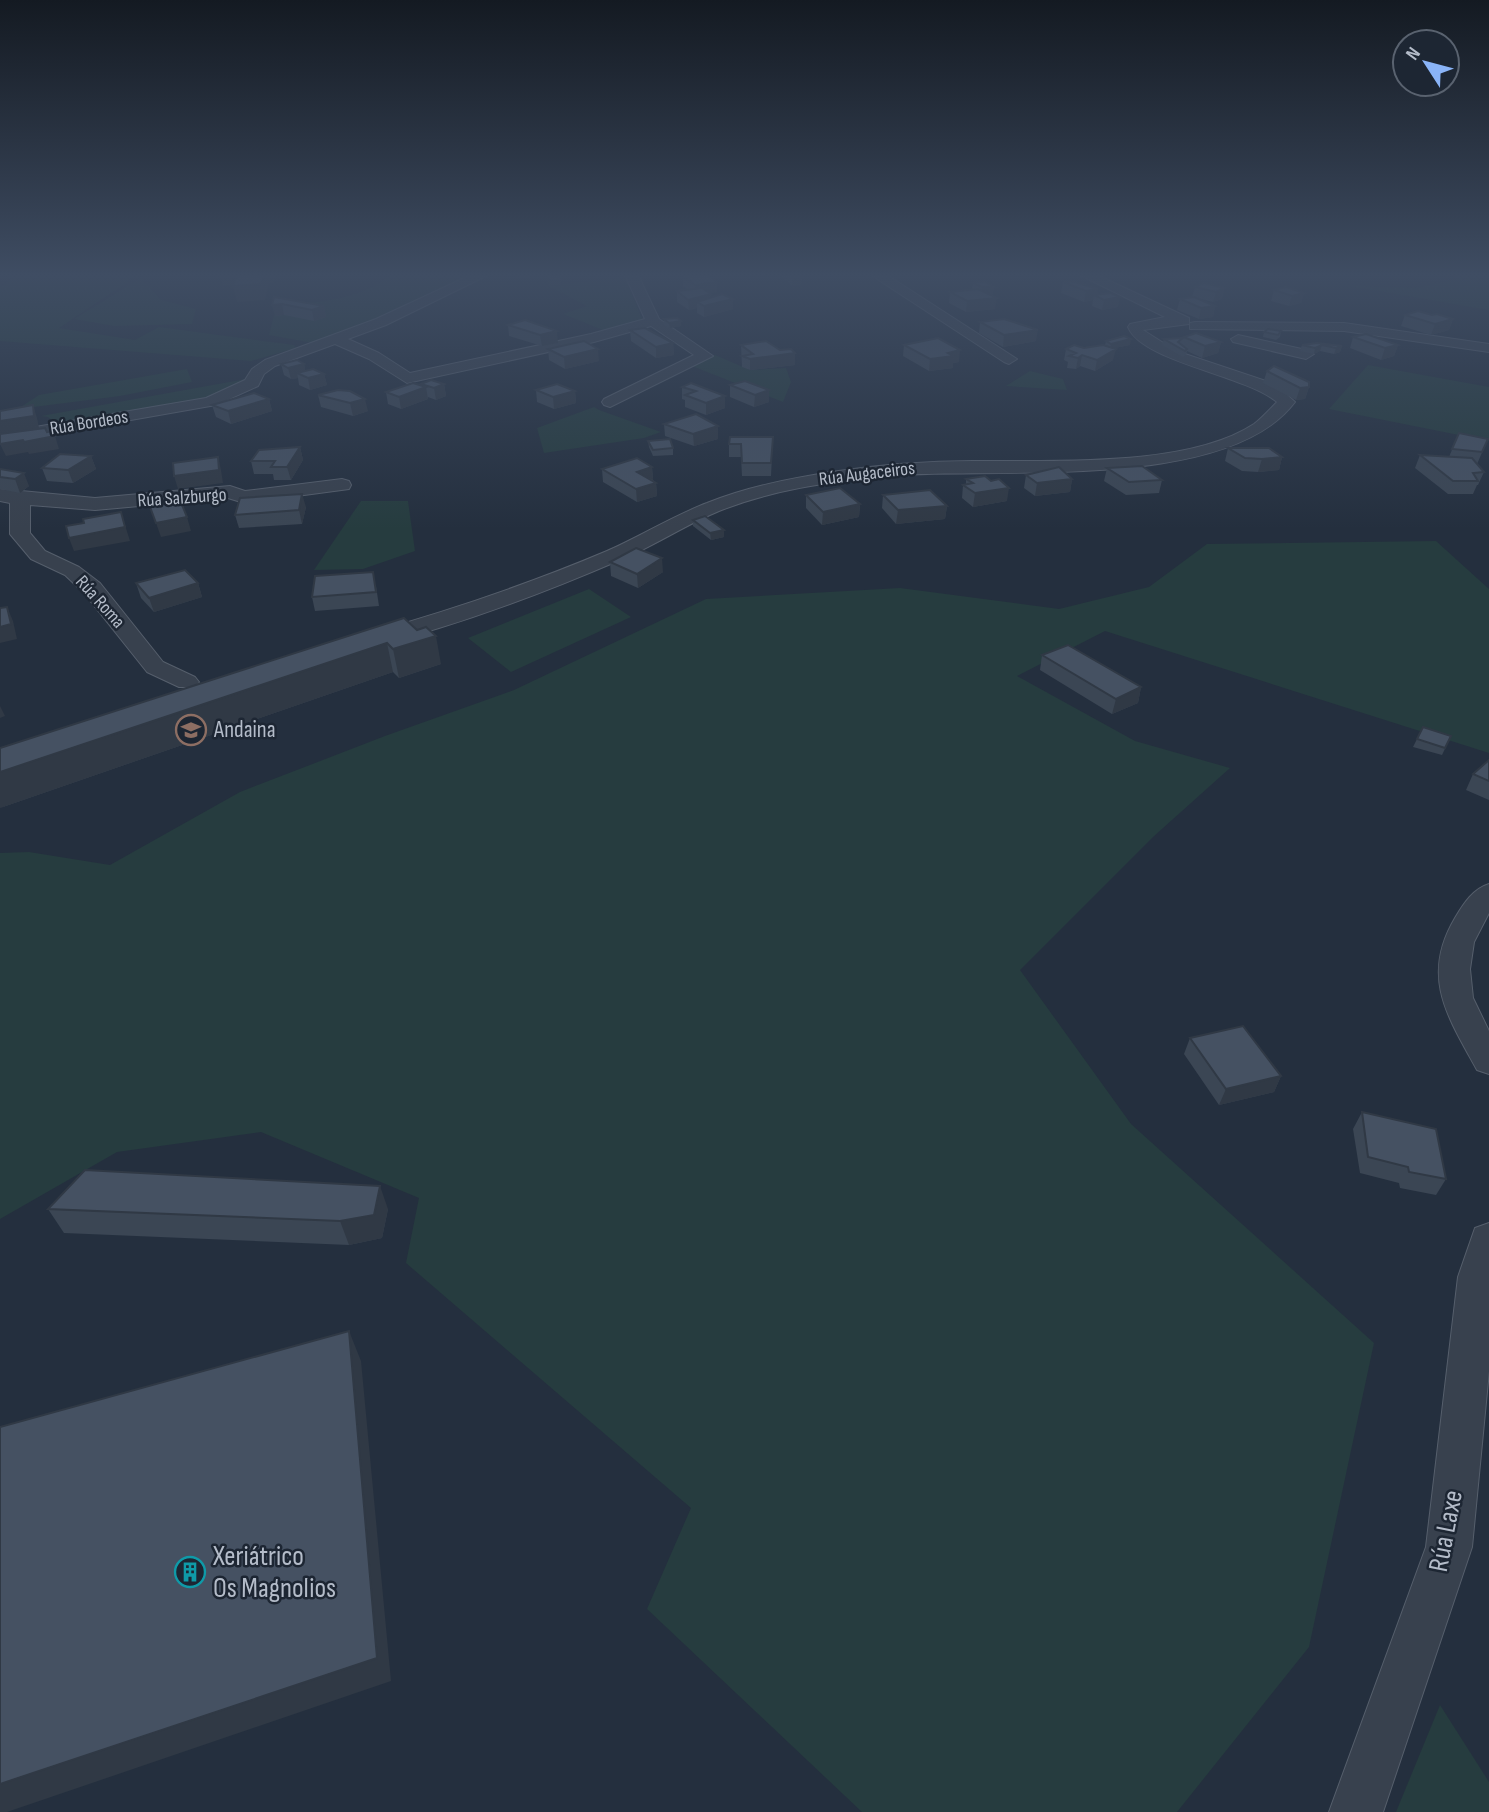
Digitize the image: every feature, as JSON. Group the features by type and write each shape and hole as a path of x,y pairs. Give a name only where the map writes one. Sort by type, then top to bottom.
{"street":[{"name":"Rúa Bordeos","path":"0,438 210,401 253,383 257,372 279,360"},
{"path":"379,360 407,378 493,360"},
{"path":"610,402 698,360"},
{"name":"Rúa Augaceiros","path":"353,645 446,620 589,565 728,501 835,475 934,467 1074,465 1171,457 1245,436 1278,415 1287,402 1269,387 1188,360"},
{"name":"Rúa Salzburgo","path":"10,497 95,504 230,492 244,497 342,485"},
{"name":"Rúa Roma","path":"10,497 20,534 38,555 72,571 92,587 155,667 180,690"},
{"path":"1489,894 1471,912 1459,938 1453,967 1458,999 1489,1061"},
{"name":"Rúa Laxe","path":"1356,1812 1449,1547 1478,1277 1489,1240"}],"green space":[{"path":"705,360 726,360 750,370 786,368 791,382 783,402 692,366"},
{"path":"1368,365 1489,387 1489,441 1329,409"},
{"path":"187,369 192,382 120,396 18,409 39,395"},
{"path":"1030,371 1063,379 1067,390 1006,386"},
{"path":"246,379 209,397 157,410 59,426 48,417 41,416"},
{"path":"594,407 661,432 644,438 544,453 537,428"},
{"path":"361,501 408,501 415,551 363,569 314,570"},
{"path":"1436,541 1489,589 1489,753 1105,631 1017,676 1135,741 1230,768 1153,837 1020,970 1131,1124 1374,1343 1309,1647 1177,1812 862,1812 647,1609 691,1508 406,1263 419,1198 261,1132 117,1152 0,1219 0,853 29,852 110,865 240,792 514,690 706,599 900,588 1059,609 1149,587 1207,544"},
{"path":"589,589 631,617 511,672 468,638"},
{"path":"1440,1705 1489,1782 1489,1812 1396,1812"}],"building":[{"path":"297,360 304,364 288,368 281,364"},
{"path":"1274,366 1309,382 1309,387 1300,388 1267,371"},
{"path":"313,369 324,374 308,378 297,373"},
{"path":"431,380 444,384 434,388 421,384"},
{"path":"745,381 769,390 755,395 730,385"},
{"path":"413,383 426,387 399,397 386,392"},
{"path":"691,383 725,396 706,403 685,395 696,391 682,387"},
{"path":"557,384 575,391 553,397 536,390"},
{"path":"338,390 350,391 365,399 350,403 318,395"},
{"path":"254,393 269,399 228,411 212,405"},
{"path":"33,405 34,416 0,421 0,411"},
{"path":"696,414 718,426 693,434 664,424"},
{"path":"45,428 55,436 0,444 0,434"},
{"path":"1459,433 1488,439 1482,452 1452,449"},
{"path":"730,437 773,437 771,463 742,463 741,444 729,444"},
{"path":"670,439 673,448 653,450 648,441"},
{"path":"300,447 287,467 271,467 275,461 251,461 259,450"},
{"path":"1228,448 1269,448 1282,457 1245,458"},
{"path":"60,454 91,456 68,470 42,468"},
{"path":"1420,455 1472,458 1484,472 1473,473 1478,481 1453,481"},
{"path":"218,457 219,470 174,476 173,463"},
{"path":"637,458 652,467 637,472 656,483 636,489 602,469"},
{"path":"1142,466 1162,480 1129,482 1107,468"},
{"path":"1059,467 1072,479 1037,483 1026,475"},
{"path":"0,469 24,473 15,479 0,477"},
{"path":"985,476 991,481 999,479 1009,488 975,493 963,485 973,483 966,479"},
{"path":"840,488 860,504 823,512 806,495"},
{"path":"930,490 947,506 898,510 883,495"},
{"path":"302,494 299,510 235,515 240,498"},
{"path":"180,500 187,517 156,523 150,507"},
{"path":"121,512 125,527 69,538 66,526 84,523 83,519"},
{"path":"705,516 724,530 710,533 693,520"},
{"path":"636,548 662,558 637,574 610,562"},
{"path":"185,570 198,583 149,598 136,583"},
{"path":"373,572 376,592 312,597 315,576"},
{"path":"7,607 11,624 0,627 0,608"},
{"path":"404,618 417,630 426,627 436,636 393,649 387,643 0,772 0,748"},
{"path":"1068,645 1141,687 1116,699 1042,655"},
{"path":"1423,727 1451,736 1445,748 1417,739"},
{"path":"1489,760 1489,781 1473,774"},
{"path":"1243,1026 1281,1076 1226,1089 1190,1038"},
{"path":"1362,1112 1436,1129 1446,1179 1409,1172 1408,1167 1368,1157"},
{"path":"85,1170 380,1186 374,1215 340,1221 48,1209"},
{"name":"Xeriátrico Os Magnolios","path":"349,1331 377,1658 0,1784 0,1427"}],"place":[{"name":"Andaina","path":"191,730"},
{"name":"Xeriátrico Os Magnolios","path":"190,1572"}]}
